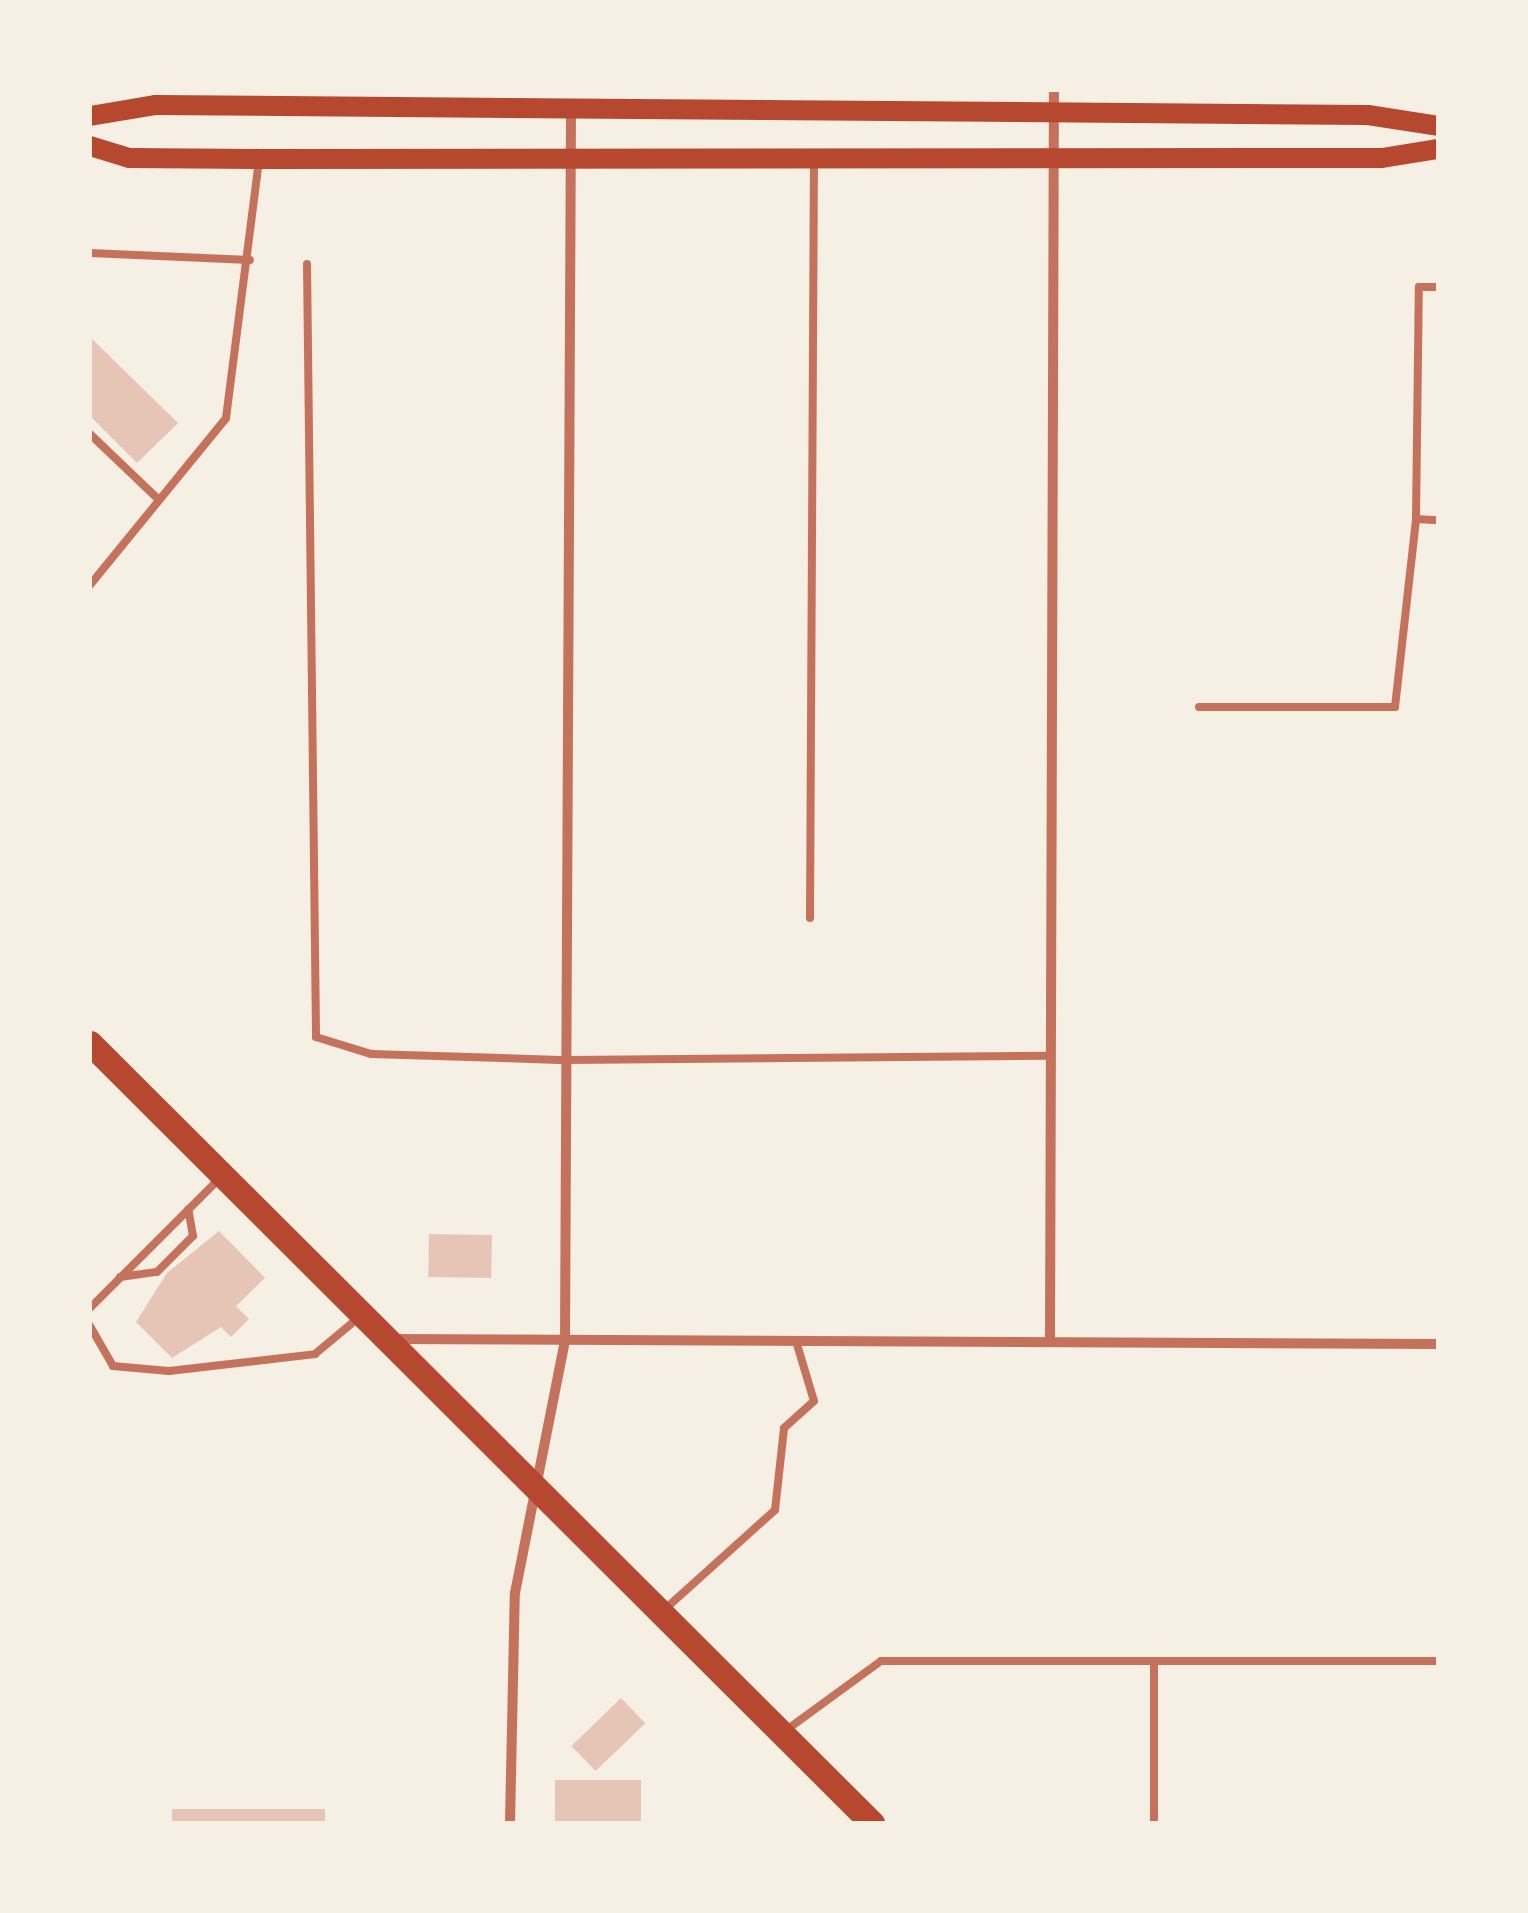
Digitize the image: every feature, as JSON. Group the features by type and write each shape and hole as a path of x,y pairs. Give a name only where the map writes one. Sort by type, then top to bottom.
{"main road":[{"path":"90,116 156,105 1368,115 1438,126"},
{"path":"90,146 130,158 259,159 1382,158 1438,149"},
{"path":"90,1043 872,1823"}],"street":[{"path":"1050,1342 1054,90"},
{"path":"510,1823 515,1593 540,1492 566,1340 571,109"},
{"path":"387,1340 1438,1344"}],"lane":[{"path":"810,918 814,158"},
{"path":"90,585 226,418 250,260 259,159"},
{"path":"90,253 250,260"},
{"path":"307,264 316,1038 371,1054 567,1060 1051,1056"},
{"path":"1200,707 1395,707 1416,520 1419,287 1438,287"},
{"path":"90,434 159,500"},
{"path":"1416,520 1438,520"},
{"path":"90,1308 223,1175"},
{"path":"117,1277 157,1272 192,1236 188,1209"},
{"path":"90,1326 113,1366 169,1371 315,1354 362,1314"},
{"path":"661,1612 775,1510 784,1428 814,1400 796,1341"},
{"path":"782,1733 881,1662 1438,1662"},
{"path":"1154,1662 1154,1823"}],"building":[{"path":"90,337 178,423 137,463 90,416"},
{"path":"219,1231 265,1278 236,1306 249,1319 231,1337 221,1327 172,1358 136,1322 167,1273"},
{"path":"429,1234 492,1235 491,1278 428,1277"},
{"path":"621,1698 645,1723 596,1771 571,1746"},
{"path":"555,1780 641,1780 641,1823 555,1823"},
{"path":"172,1809 325,1809 325,1823 172,1823"}]}
